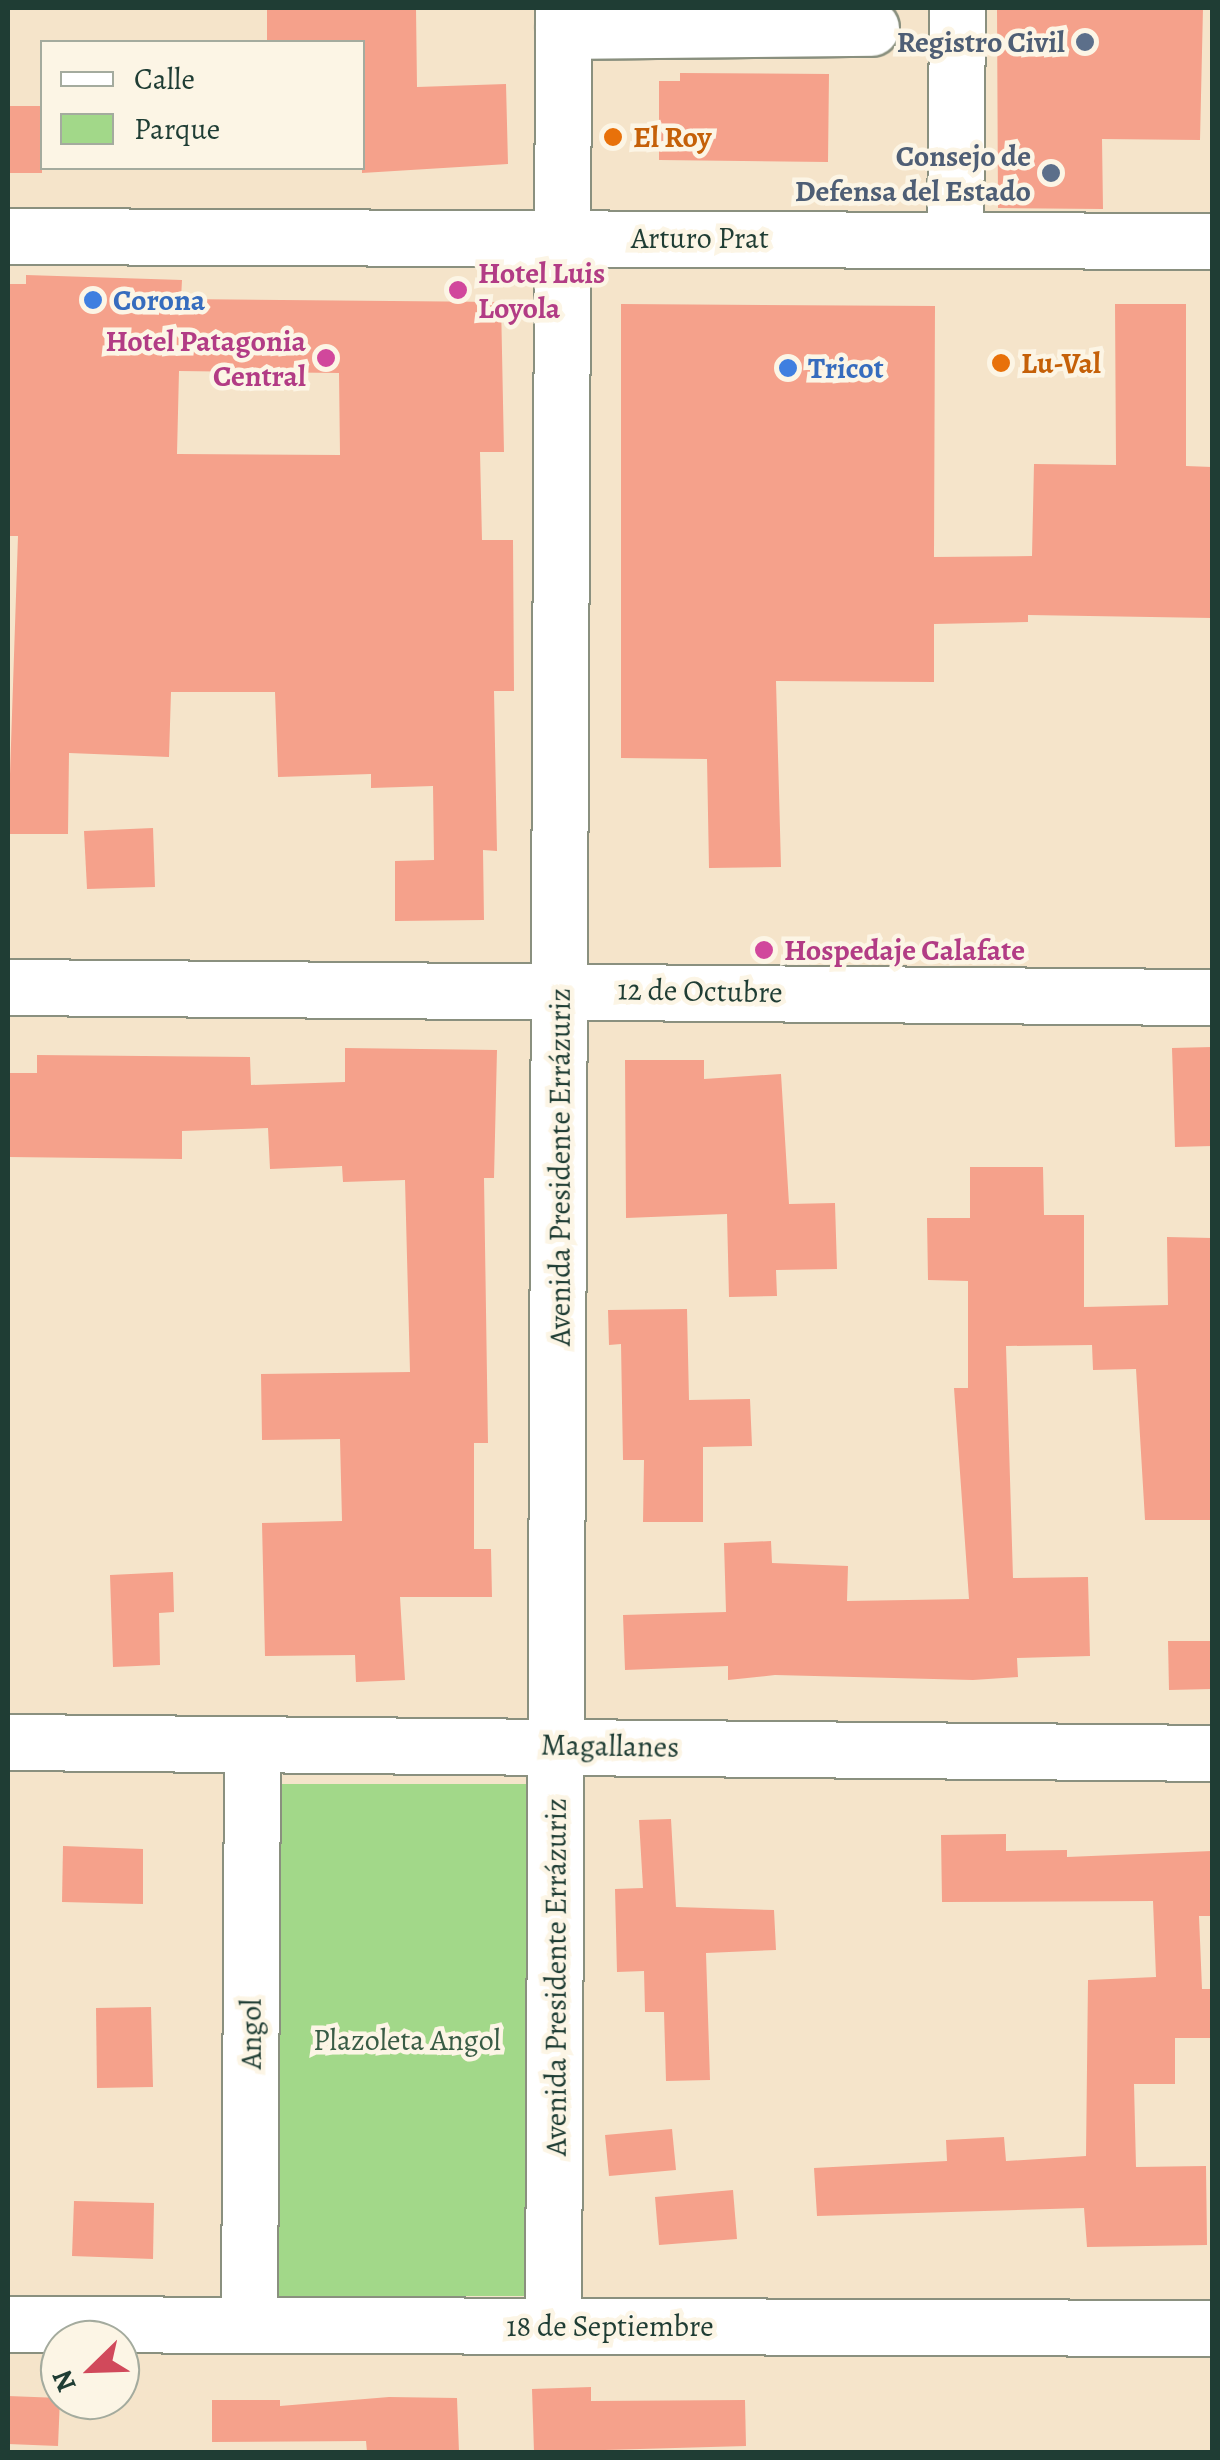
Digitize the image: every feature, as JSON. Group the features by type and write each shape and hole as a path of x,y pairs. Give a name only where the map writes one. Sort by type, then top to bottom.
{"street":[{"path":"955,240 957,8"},
{"path":"564,19 871,28"},
{"name":"Avenida Presidente Errázuriz","path":"552,2326 564,19"},
{"name":"Arturo Prat","path":"8,236 1212,241"},
{"name":"12 de Octubre","path":"8,987 1212,997"},
{"name":"Magallanes","path":"8,1742 1212,1753"},
{"name":"Angol","path":"250,2324 252,1744"},
{"name":"18 de Septiembre","path":"8,2324 1212,2328"}],"green space":[{"name":"Plazoleta Angol","path":"264,1784 549,1784 550,2296 265,2296"}],"building":[{"path":"267,8 416,8 417,87 506,84 508,164 362,173 365,40 267,40"},
{"name":"Registro Civil","path":"997,8 1203,8 1200,140 1102,139 1103,209 998,208"},
{"path":"680,73 829,74 828,162 659,160 659,81 680,81"},
{"path":"8,106 40,106 42,173 8,173"},
{"path":"26,275 182,280 181,299 501,302 504,452 480,452 482,540 513,540 514,691 494,691 497,851 483,850 484,920 395,921 395,861 434,860 433,786 371,788 371,774 278,777 275,692 171,692 169,757 69,753 68,834 8,834 18,536 8,536 8,284 26,284","holes":["179,371 339,373 340,455 177,454"]},
{"path":"621,304 935,306 934,557 1032,556 1034,464 1116,465 1115,304 1186,304 1186,466 1212,467 1212,618 1028,615 1028,622 934,624 934,682 776,681 781,867 709,868 707,759 621,758"},
{"path":"153,828 155,887 87,889 84,831"},
{"path":"1212,1047 1212,1146 1175,1147 1172,1048"},
{"path":"345,1048 497,1050 494,1178 484,1178 488,1443 474,1443 474,1549 491,1549 492,1597 400,1597 405,1680 356,1682 355,1655 265,1656 262,1523 342,1521 340,1439 262,1440 261,1374 410,1372 405,1180 343,1182 342,1166 270,1169 268,1128 182,1131 182,1159 8,1157 8,1073 37,1073 37,1055 250,1057 251,1085 345,1082"},
{"path":"625,1060 704,1060 704,1079 781,1074 789,1204 835,1203 837,1269 776,1270 777,1296 729,1297 727,1214 626,1218"},
{"path":"970,1167 1043,1167 1044,1215 1084,1215 1084,1307 1168,1305 1167,1237 1212,1238 1212,1520 1145,1520 1136,1369 1093,1370 1092,1345 1006,1346 1013,1578 1088,1577 1090,1656 1017,1658 1018,1677 973,1680 775,1675 728,1680 728,1666 625,1670 623,1615 726,1612 724,1543 771,1541 772,1563 848,1566 847,1601 969,1599 954,1388 968,1388 968,1281 928,1280 927,1218 970,1218"},
{"path":"687,1309 689,1400 750,1399 752,1446 703,1447 703,1522 643,1522 644,1460 623,1460 621,1344 609,1345 608,1310"},
{"path":"173,1572 174,1612 159,1613 160,1665 113,1667 110,1575"},
{"path":"1168,1641 1212,1641 1212,1689 1169,1690"},
{"path":"671,1819 676,1907 774,1910 776,1950 706,1953 710,2080 666,2081 664,2012 645,2012 644,1971 617,1972 615,1889 643,1888 639,1820"},
{"path":"1006,1834 1006,1851 1067,1850 1067,1857 1212,1851 1212,1916 1199,1916 1202,1989 1212,1989 1212,2038 1175,2038 1175,2084 1134,2084 1136,2167 1206,2166 1207,2245 1087,2247 1084,2208 817,2216 814,2168 947,2161 946,2140 1004,2137 1006,2161 1086,2156 1088,1980 1156,1977 1153,1901 942,1902 941,1835"},
{"path":"63,1846 143,1849 143,1904 62,1902"},
{"path":"151,2007 153,2087 97,2088 96,2008"},
{"path":"672,2129 676,2170 609,2176 605,2135"},
{"path":"733,2190 737,2239 659,2245 655,2197"},
{"path":"74,2201 154,2203 153,2259 72,2256"},
{"path":"591,2387 591,2401 745,2400 746,2446 534,2452 532,2389"},
{"path":"8,2396 40,2397 40,2420 59,2420 58,2446 8,2444"},
{"path":"389,2397 457,2398 459,2452 367,2452 366,2441 212,2442 212,2400 280,2400 280,2406"}],"place":[{"name":"Registro Civil","path":"1085,42"},
{"name":"El Roy","path":"613,137"},
{"name":"Consejo de Defensa del Estado","path":"1051,173"},
{"name":"Hotel Luis Loyola","path":"458,290"},
{"name":"Corona","path":"93,300"},
{"name":"Hotel Patagonia Central","path":"326,358"},
{"name":"Lu-Val","path":"1001,363"},
{"name":"Tricot","path":"788,368"},
{"name":"Hospedaje Calafate","path":"764,950"}]}
